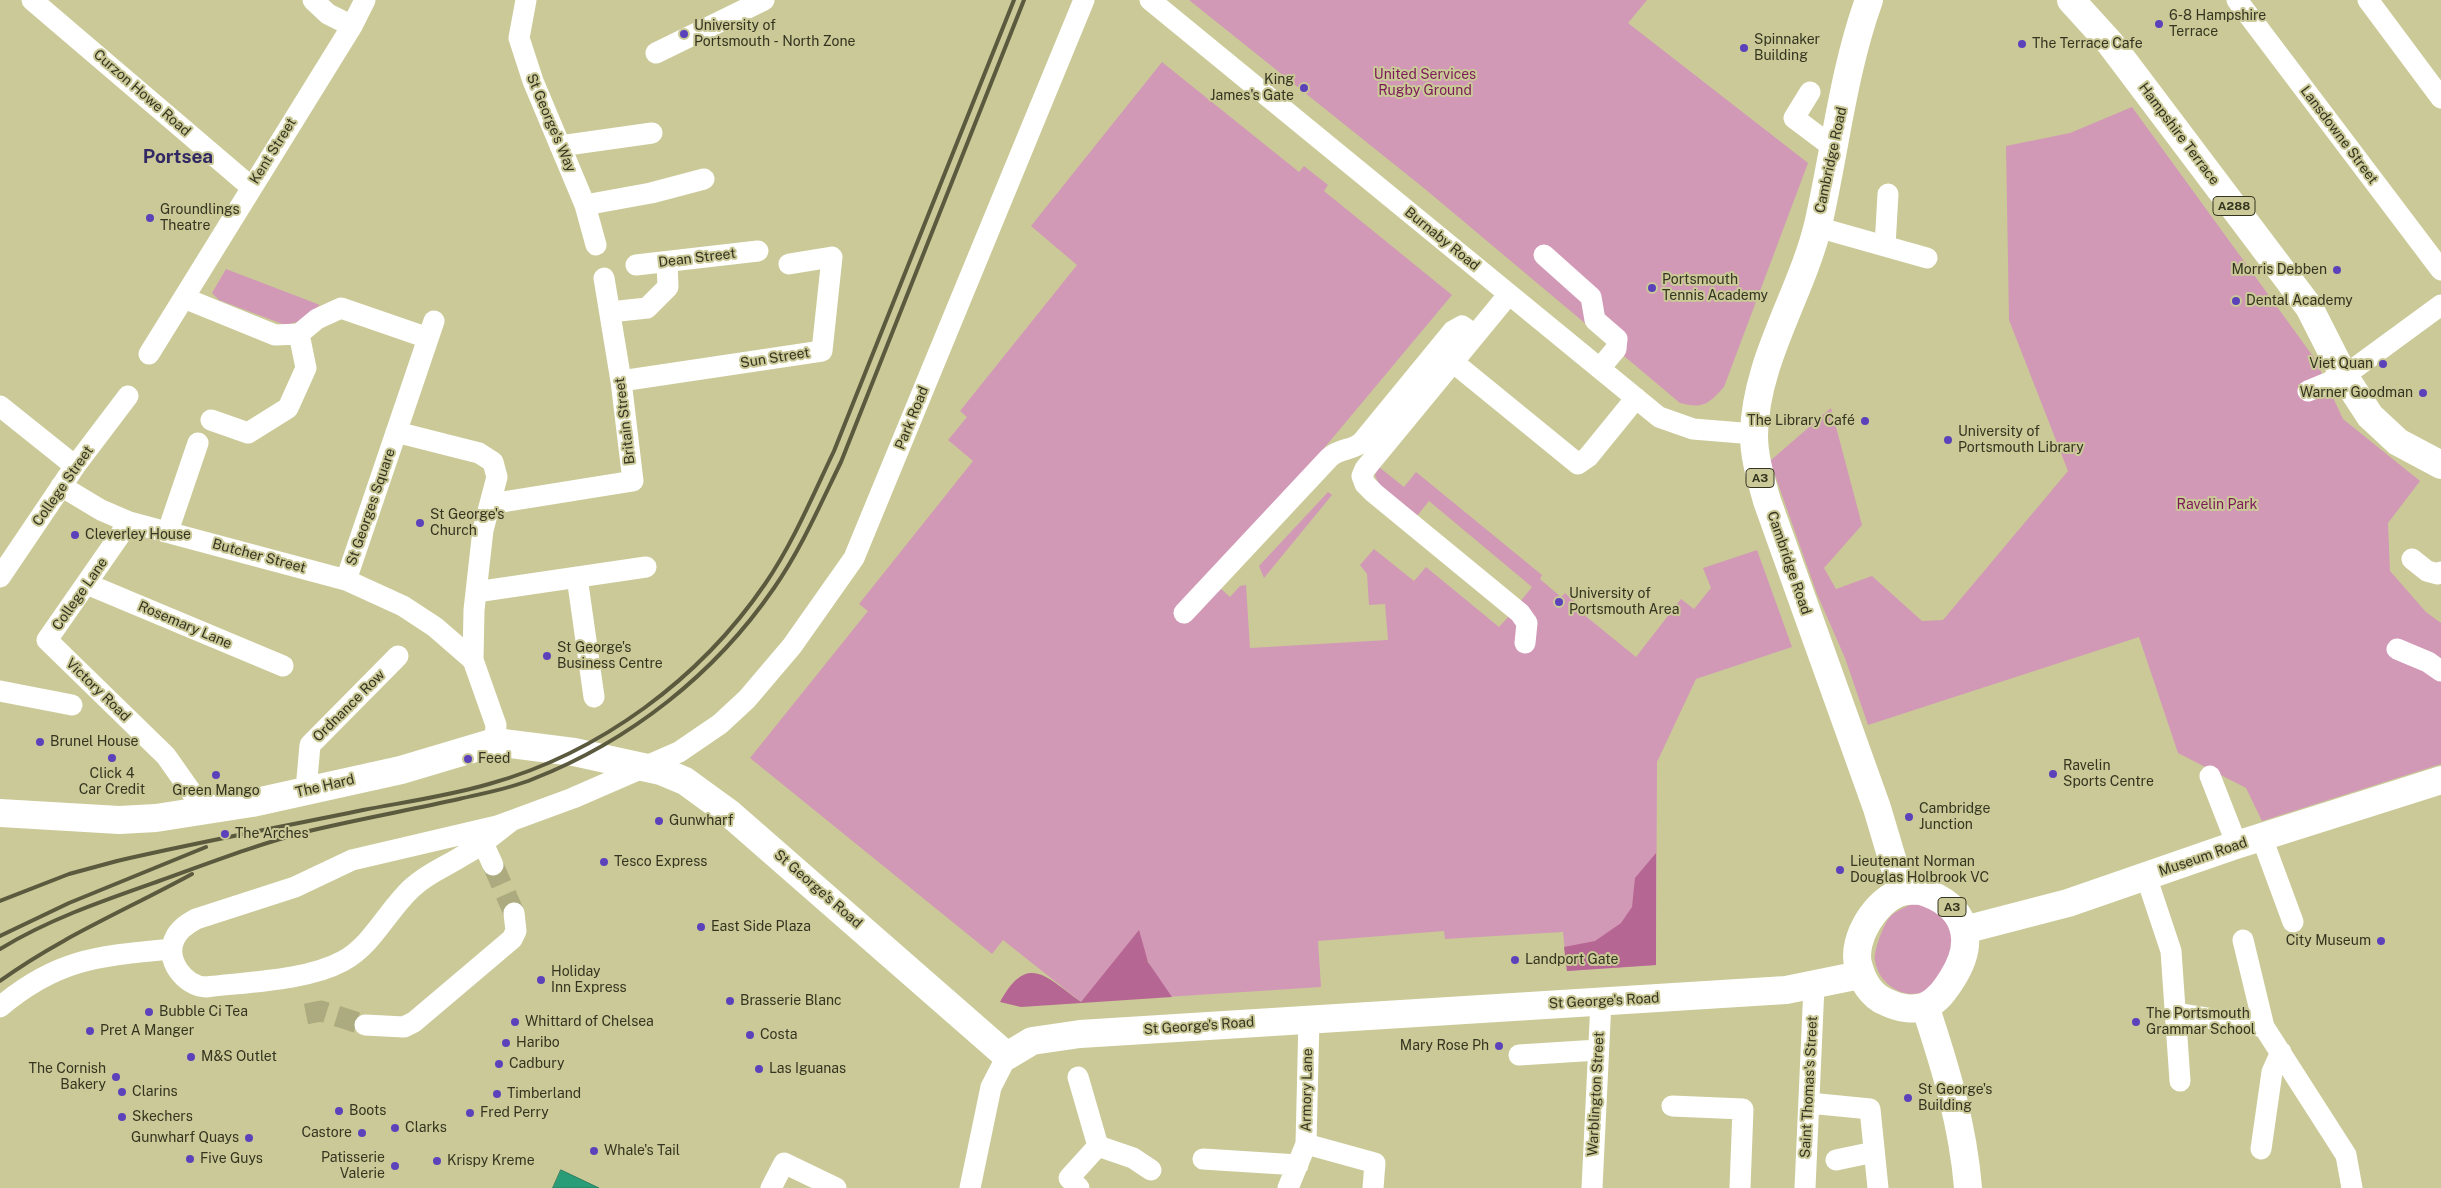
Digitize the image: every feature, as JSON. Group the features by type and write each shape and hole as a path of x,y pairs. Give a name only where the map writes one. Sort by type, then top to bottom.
{"main road":[{"name":"Cambridge Road","path":"1862,0 1853,54 1817,227 1762,382 1754,434 1758,469 1767,501 1877,808 1902,892"},
{"name":"Cambridge Road","path":"1853,54 1869,0"},
{"name":"Hampshire Terrace","path":"2070,0 2110,43 2309,307 2344,376"},
{"name":"Hampshire Terrace","path":"2088,0 2110,43"},
{"name":"A288","path":"2344,376 2370,416 2398,442 2441,465"},
{"name":"The Hard","path":"0,813 119,820 156,818 252,803 401,770 495,742 574,752 645,768"},
{"name":"St George's Road","path":"645,768 670,774 685,781 730,813 1007,1056 1028,1042 1046,1038 1309,1019 1786,990 1814,986 1860,975"},
{"name":"Museum Road","path":"1964,930 2068,903 2249,841 2441,780"},
{"name":"A3","path":"1902,892 1921,891 1936,896 1951,905 1964,930 1966,944 1964,957 1957,971 1938,998 1925,1006"},
{"path":"1902,892 1885,901 1865,928 1858,943 1857,960 1860,975 1871,992 1880,1000 1908,1009 1925,1006 1947,1072 1958,1121 1968,1188"}],"street":[{"name":"Curzon Howe Road","path":"32,0 251,187"},
{"path":"312,0 328,14 352,26"},
{"name":"Kent Street","path":"149,354 352,26 365,0"},
{"name":"St George's Way","path":"526,0 519,38 532,81 585,205 596,245"},
{"path":"656,53 764,0"},
{"name":"Park Road","path":"492,840 666,759 696,742 748,699 792,646 854,558 1084,0"},
{"name":"Burnaby Road","path":"1150,0 1659,417 1693,429 1754,434"},
{"name":"Lansdowne Street","path":"2237,0 2441,270"},
{"path":"2368,0 2441,98"},
{"path":"1810,92 1794,118 1834,148"},
{"path":"560,146 652,133"},
{"path":"585,205 651,193 704,179"},
{"path":"1885,246 1888,194"},
{"path":"1817,227 1927,258"},
{"name":"Dean Street","path":"636,265 758,251"},
{"path":"1544,255 1591,297 1595,320 1617,339 1616,349 1600,368"},
{"name":"Sun Street","path":"621,381 822,350 832,257 789,264"},
{"path":"610,312 647,308 668,287 667,262"},
{"name":"Britain Street","path":"490,504 633,481 621,381 604,278"},
{"path":"1509,294 1364,469 1362,480 1374,493 1520,613 1527,623 1525,643"},
{"path":"184,298 275,335 299,334 306,368 288,408 248,433 210,420"},
{"path":"2308,391 2344,376 2441,306"},
{"name":"St Georges Square","path":"299,334 317,319 341,308 431,330 346,580 403,606 435,627 473,660"},
{"path":"1184,613 1329,458 1338,451 1352,449 1362,442 1453,331 1462,326 1475,335"},
{"path":"1453,362 1578,464 1588,457 1636,398"},
{"name":"College Street","path":"0,577 75,466 128,396"},
{"path":"0,406 75,466"},
{"name":"St Georges Square","path":"396,432 479,453 493,462 497,477 483,530 476,592 473,660 496,725 495,742"},
{"path":"168,531 198,443"},
{"name":"Butcher Street","path":"62,486 101,510 129,522 346,580"},
{"name":"College Lane","path":"47,640 129,522"},
{"path":"2412,560 2440,579"},
{"path":"476,592 646,567"},
{"path":"576,577 594,697"},
{"name":"Rosemary Lane","path":"86,584 284,666"},
{"name":"Victory Road","path":"47,640 166,756 204,810"},
{"path":"2397,649 2428,662 2441,671"},
{"name":"Ordnance Row","path":"306,790 310,745 398,656"},
{"path":"0,691 72,705"},
{"path":"2210,776 2249,841 2293,922"},
{"path":"492,840 414,886 355,952 331,966 291,976 202,987 191,983 174,963 172,949 174,939 182,929 205,915 288,890 352,860 492,840"},
{"path":"2146,876 2171,952 2180,1081"},
{"path":"365,1025 404,1027 414,1022 512,939 516,931 514,913"},
{"path":"2243,940 2264,1027 2346,1155 2352,1188"},
{"path":"0,1007 41,978 69,964 87,959 172,949"},
{"name":"Saint Thomas's Street","path":"1805,1188 1814,986"},
{"name":"Warblington Street","path":"1592,1188 1601,1001"},
{"path":"2176,1013 2264,1027"},
{"name":"Armory Lane","path":"1288,1188 1306,1144 1309,1019"},
{"path":"1519,1055 1598,1050"},
{"path":"2261,1149 2272,1072 2280,1052"},
{"path":"970,1188 991,1087 1007,1056"},
{"path":"1074,1183 1098,1146 1078,1077"},
{"path":"1809,1103 1870,1109 1878,1188"},
{"path":"1672,1106 1743,1109 1740,1188"},
{"path":"1306,1144 1375,1163 1373,1188"},
{"path":"1098,1146 1133,1158 1150,1170"},
{"path":"1836,1160 1874,1152"},
{"path":"1203,1159 1298,1165"},
{"path":"771,1188 784,1163 836,1188"}],"green space":[{"name":"Portsmouth Tennis Academy","path":"1189,0 1647,0 1628,23 1808,163 1724,387 1714,398 1705,404 1688,405 1680,403 1425,189"},
{"path":"1162,62 1299,172 1304,166 1328,185 1324,191 1452,295 1305,471 1173,613 1185,624 1219,587 1230,597 1240,586 1246,585 1250,648 1388,640 1385,604 1369,605 1367,574 1360,565 1374,549 1414,581 1426,567 1499,627 1510,615 1518,621 1518,649 1533,650 1536,617 1519,603 1532,587 1429,501 1417,516 1380,487 1375,475 1379,467 1404,487 1416,472 1542,575 1540,579 1561,597 1565,593 1574,601 1572,605 1636,657 1681,599 1694,609 1711,588 1703,568 1757,550 1792,647 1696,679 1657,762 1656,965 1567,971 1563,932 1445,939 1444,931 1318,941 1321,987 1166,997 1143,951 1081,1002 1003,940 992,954 750,758 868,611 859,604 973,461 948,440 967,417 960,411 1077,265 1031,226"},
{"name":"Ravelin Park","path":"2132,107 2315,359 2343,419 2420,481 2388,523 2390,571 2426,612 2441,623 2441,764 2262,821 2246,788 2178,753 2139,637 1868,725 1845,658 1817,594 1770,461 1831,408 1862,525 1824,568 1836,589 1872,576 1922,621 1943,620 2068,471 2009,320 2006,146 2070,133"},
{"path":"226,269 320,305 297,322 285,325 219,300 212,293"},
{"path":"1328,492 1332,495 1264,578 1259,566"},
{"path":"1913,903 1947,913 1957,954 1931,987 1919,993 1910,994 1894,989 1887,983 1877,969 1875,956 1885,925 1890,917"}],"shaded area":[{"path":"1656,853 1656,965 1567,971 1564,947 1595,941 1621,923 1632,907 1635,878"},
{"path":"1139,930 1148,962 1172,997 1021,1007 1000,1002 1010,986 1020,977 1029,973 1048,978 1081,1002"},
{"path":"561,1170 599,1188 553,1188"}],"pier":[{"path":"0,921 30,973 0,994"}],"tunnel":[{"path":"493,865 514,913"},
{"path":"306,1014 321,1011 365,1025"}],"railway":[{"path":"0,901 69,874 117,861 489,784 530,770 570,753 608,732 644,708 678,681 710,651 739,619 765,584 785,552 802,519 834,451 1014,0"},
{"path":"0,949 38,928 118,895 271,842 309,831 515,786 533,779 569,763 636,725 697,676 725,649 774,588 793,558 818,510 841,462 1024,0"},
{"path":"0,936 69,903 206,847"},
{"path":"0,981 70,937 192,874"}],"place":[{"name":"6-8 Hampshire Terrace","path":"2159,24"},
{"name":"University of Portsmouth - North Zone","path":"684,34"},
{"name":"The Terrace Cafe","path":"2022,44"},
{"name":"Spinnaker Building","path":"1744,48"},
{"name":"King James's Gate","path":"1304,88"},
{"name":"Groundlings Theatre","path":"150,218"},
{"name":"Morris Debben","path":"2337,270"},
{"name":"Portsmouth Tennis Academy","path":"1652,288"},
{"name":"Dental Academy","path":"2236,301"},
{"name":"Viet Quan","path":"2383,364"},
{"name":"Warner Goodman","path":"2423,393"},
{"name":"The Library Café","path":"1865,421"},
{"name":"University of Portsmouth Library","path":"1948,440"},
{"name":"St George's Church","path":"420,523"},
{"name":"Cleverley House","path":"75,535"},
{"name":"University of Portsmouth Area","path":"1559,602"},
{"name":"St George's Business Centre","path":"547,656"},
{"name":"Brunel House","path":"40,742"},
{"name":"Click 4 Car Credit","path":"112,758"},
{"name":"Feed","path":"468,759"},
{"name":"Ravelin Sports Centre","path":"2053,774"},
{"name":"Green Mango","path":"216,775"},
{"name":"Cambridge Junction","path":"1909,817"},
{"name":"Gunwharf","path":"659,821"},
{"name":"The Arches","path":"225,834"},
{"name":"Tesco Express","path":"604,862"},
{"name":"Lieutenant Norman Douglas Holbrook VC","path":"1840,870"},
{"name":"East Side Plaza","path":"701,927"},
{"name":"City Museum","path":"2381,941"},
{"name":"Landport Gate","path":"1515,960"},
{"name":"Holiday Inn Express","path":"541,980"},
{"name":"Brasserie Blanc","path":"730,1001"},
{"name":"Bubble Ci Tea","path":"149,1012"},
{"name":"Whittard of Chelsea","path":"515,1022"},
{"name":"The Portsmouth Grammar School","path":"2136,1022"},
{"name":"Pret A Manger","path":"90,1031"},
{"name":"Costa","path":"750,1035"},
{"name":"Haribo","path":"506,1043"},
{"name":"Mary Rose Ph","path":"1499,1046"},
{"name":"M&S Outlet","path":"191,1057"},
{"name":"Cadbury","path":"499,1064"},
{"name":"Las Iguanas","path":"759,1069"},
{"name":"The Cornish Bakery","path":"116,1077"},
{"name":"Clarins","path":"122,1092"},
{"name":"Timberland","path":"497,1094"},
{"name":"St George's Building","path":"1908,1098"},
{"name":"Boots","path":"339,1111"},
{"name":"Fred Perry","path":"470,1113"},
{"name":"Skechers","path":"122,1117"},
{"name":"Clarks","path":"395,1128"},
{"name":"Castore","path":"362,1133"},
{"name":"Gunwharf Quays","path":"249,1138"},
{"name":"Whale's Tail","path":"594,1151"},
{"name":"Five Guys","path":"190,1159"},
{"name":"Krispy Kreme","path":"437,1161"},
{"name":"Patisserie Valerie","path":"395,1166"}],"district":[{"name":"Portsea","path":"178,157"}],"park label":[{"name":"United Services Rugby Ground","path":"1425,84"}]}
